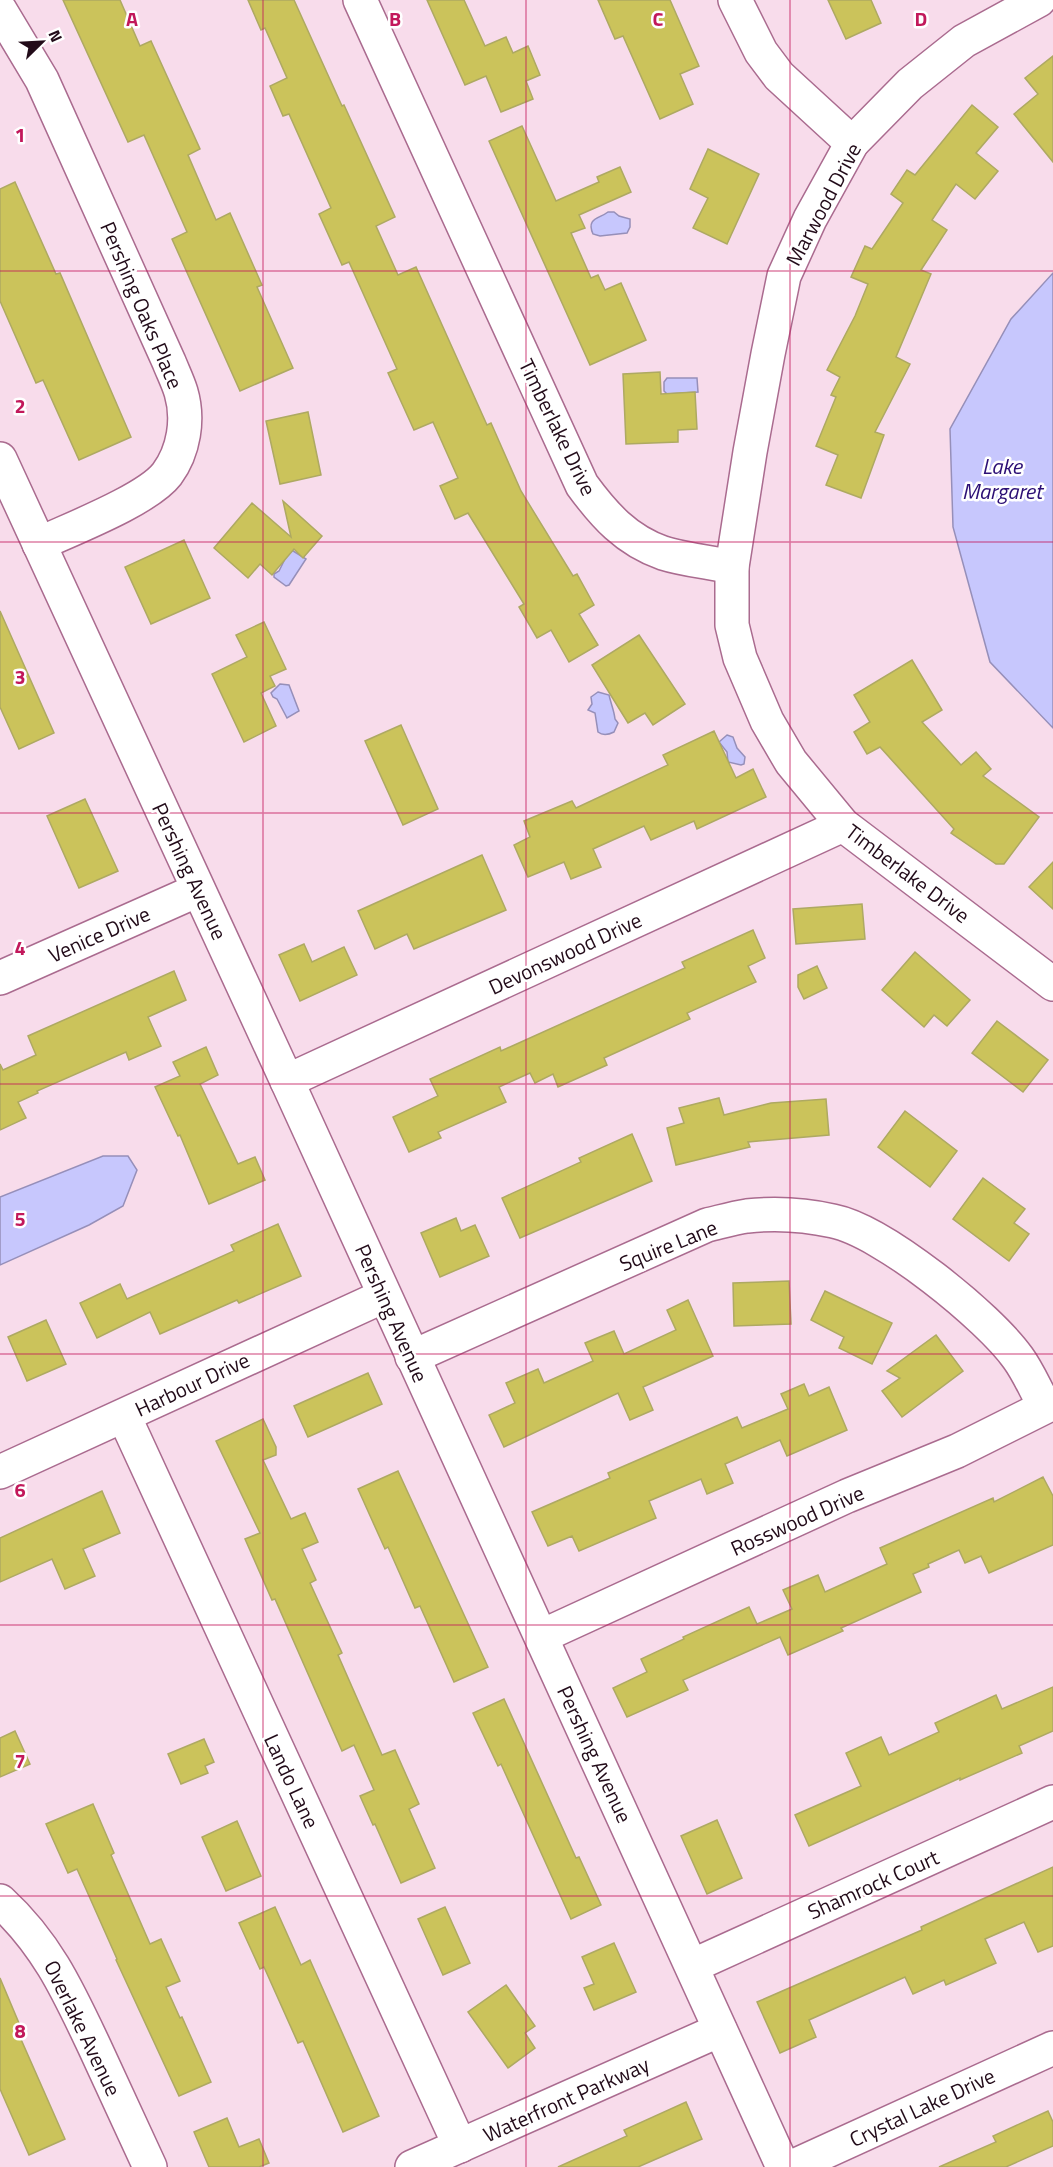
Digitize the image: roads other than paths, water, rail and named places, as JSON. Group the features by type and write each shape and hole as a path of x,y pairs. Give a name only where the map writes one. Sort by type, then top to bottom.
{"street":[{"name":"Timberlake Drive","path":"360,0 582,485 605,516 630,537 663,553 732,567 732,626 740,658 768,721 791,762 843,825 1053,984"},
{"path":"735,0 761,52 779,76 852,143"},
{"name":"Marwood Drive","path":"732,567 750,452 784,276 810,219 852,143 910,84 964,41 1039,0"},
{"name":"Pershing Oaks Place","path":"0,10 42,80 75,152 169,362 181,393 185,422 181,451 166,476 138,498 39,544"},
{"name":"Pershing Avenue","path":"0,459 542,1636 783,2167"},
{"name":"Devonswood Drive","path":"287,1081 843,825"},
{"name":"Venice Drive","path":"0,978 198,890"},
{"name":"Squire Lane","path":"412,1357 707,1225 746,1216 792,1215 836,1221 873,1238 909,1259 994,1329 1019,1359 1049,1405"},
{"name":"Harbour Drive","path":"0,1472 384,1296"},
{"name":"Rosswood Drive","path":"542,1636 847,1496 957,1451 1049,1405"},
{"name":"Lando Lane","path":"124,1416 460,2146"},
{"name":"Shamrock Court","path":"692,1966 1053,1802"},
{"name":"Overlake Avenue","path":"0,1901 15,1914 42,1947 66,1987 150,2167"},
{"name":"Waterfront Parkway","path":"412,2167 720,2030"},
{"name":"Crystal Lake Drive","path":"792,2167 1053,2048"}],"water":[{"path":"608,212 614,212 630,219 627,233 600,236 593,234 592,222"},
{"name":"Lake Margaret","path":"1053,273 1053,728 990,662 953,527 950,429 1011,319"},
{"path":"667,378 697,378 698,392 667,394 664,391 664,382"},
{"path":"290,549 306,559 289,585 286,586 274,577 274,574 279,571"},
{"path":"280,684 289,685 299,711 287,718 277,699 271,693"},
{"path":"598,692 609,695 618,723 614,732 608,734 598,732 595,713 588,710 592,704 591,697"},
{"path":"727,735 733,737 737,748 745,757 744,764 728,762 727,752 719,742"},
{"path":"103,1156 128,1156 137,1170 123,1206 89,1225 0,1265 0,1197"}]}
